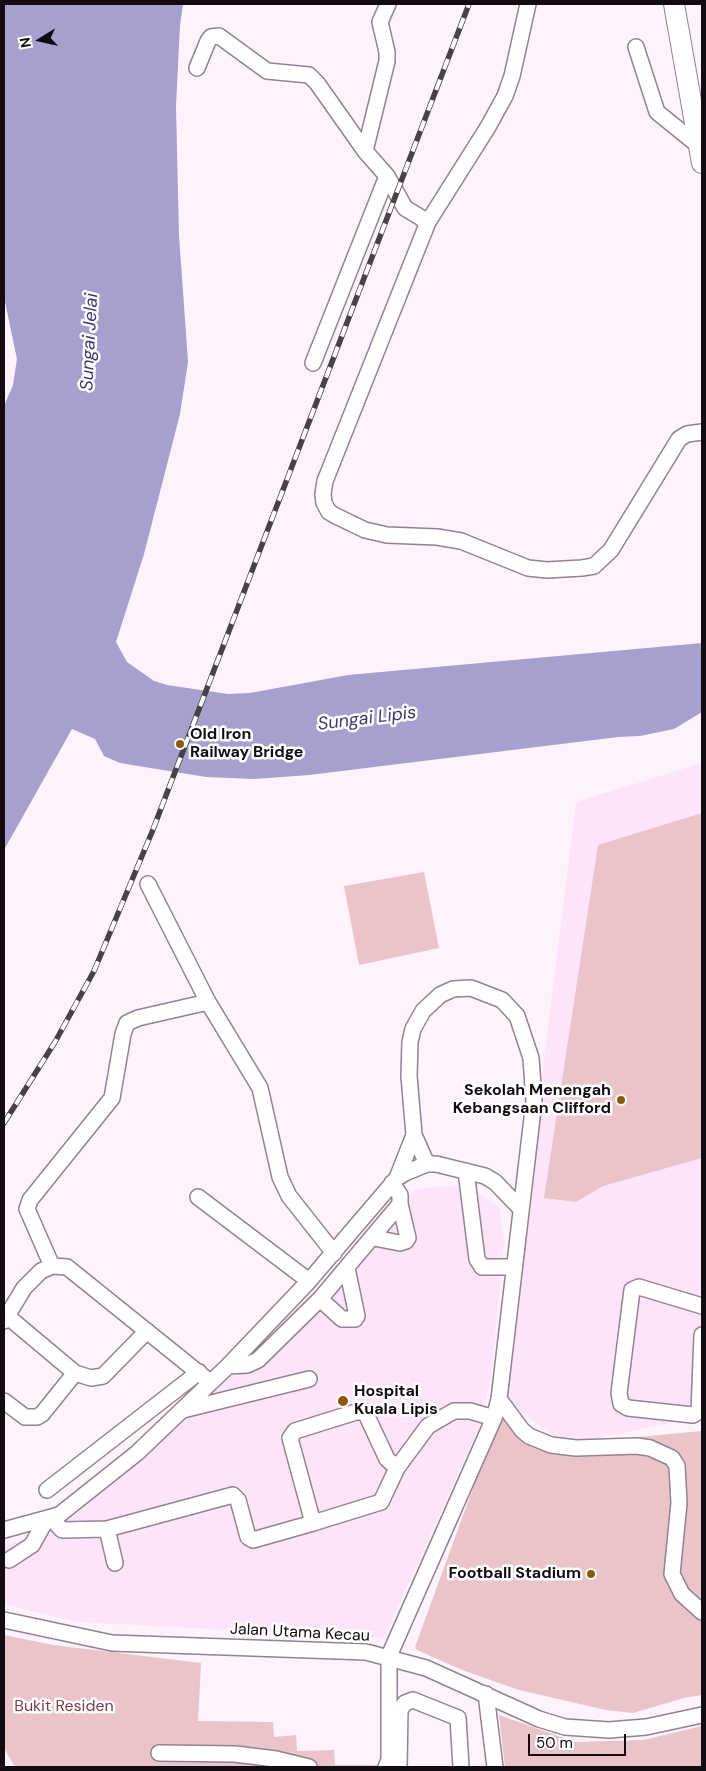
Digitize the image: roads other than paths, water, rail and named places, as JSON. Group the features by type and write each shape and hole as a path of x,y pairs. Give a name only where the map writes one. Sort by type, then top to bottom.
{"main road":[{"path":"674,4 700,154"}],"street":[{"path":"365,151 387,61 387,52 380,22 388,4"},
{"path":"528,4 512,76 504,96 488,127 428,222 325,482 322,494 324,503 329,512 365,530 386,535 437,537 460,541 528,568 547,570 594,566 611,550 679,439 688,434 702,432"},
{"path":"198,68 208,41 211,37 219,36 267,71 308,75 317,83 365,151 387,176 405,208 428,222"},
{"path":"636,47 657,112 700,154"},
{"path":"313,363 387,176"},
{"path":"148,884 208,1002 260,1088 280,1177 289,1196 334,1253"},
{"path":"386,1767 389,1760 389,1656 494,1418 499,1399 534,1101 533,1075 522,1026 517,1016 502,1000 471,988 453,988 440,995 423,1011 413,1029 410,1042 409,1076 414,1135 427,1164"},
{"path":"52,1266 27,1209 30,1200 112,1098 122,1034 128,1023 138,1018 208,1002"},
{"path":"228,1366 309,1281 394,1181 414,1135"},
{"path":"394,1181 427,1164 436,1164 485,1176 495,1182 521,1209"},
{"path":"466,1171 477,1259 482,1267 514,1266"},
{"path":"374,1238 400,1243 408,1238 400,1204 400,1195 394,1181"},
{"path":"198,1197 309,1281"},
{"path":"47,1490 120,1433 204,1377 228,1366 247,1365 258,1360 320,1299 374,1238 400,1204"},
{"path":"147,1331 103,1376 91,1378 75,1372 5,1318 41,1271 52,1266 68,1267 204,1377"},
{"path":"320,1299 342,1318 355,1319 347,1268"},
{"path":"702,1306 639,1287 632,1290 619,1393 621,1404 628,1408 692,1415 698,1411 702,1385 702,1335"},
{"path":"4,1401 25,1417 37,1417 42,1414 75,1372"},
{"path":"4,1530 49,1520 72,1507 183,1410 204,1377"},
{"path":"183,1410 310,1379"},
{"path":"499,1399 522,1430 538,1441 551,1445 576,1448 637,1446 650,1448 672,1458 677,1466 679,1503 672,1574 682,1594 702,1612"},
{"path":"49,1520 62,1530 107,1529 233,1495 238,1500 248,1537 254,1540 381,1502 397,1468 428,1426 454,1411 470,1411 494,1418"},
{"path":"313,1522 290,1438 295,1431 356,1412 365,1412 387,1459 397,1468"},
{"path":"120,1433 136,1453"},
{"path":"9,1560 32,1545 49,1520"},
{"path":"107,1529 115,1563"},
{"name":"Jalan Utama Kecau","path":"4,1620 112,1643 342,1650 389,1656 426,1668 539,1719 565,1727 609,1730 646,1727 702,1715"},
{"path":"486,1694 495,1767"},
{"path":"399,1767 400,1710 405,1702 413,1700 458,1718 461,1767"},
{"path":"159,1753 235,1754 276,1759 309,1767"}],"water":[{"path":"4,4 183,4 180,25 176,106 179,236 188,362 180,414 144,554 116,642 127,662 154,681 167,685 228,694 250,693 348,675 702,643 702,712 674,729 640,736 618,737 309,775 254,779 206,777 120,763 104,756 95,739 72,729 4,850 4,406 13,385 17,359 4,297"}],"railway":[{"path":"4,1123 55,1042 94,971 152,832 469,4"}],"place":[{"name":"Old Iron Railway Bridge","path":"180,744"},
{"name":"Sekolah Menengah Kebangsaan Clifford","path":"621,1100"},
{"name":"Hospital Kuala Lipis","path":"343,1401"},
{"name":"Football Stadium","path":"591,1574"}],"water label":[{"name":"Sungai Jelai","path":"90,342"},
{"name":"Sungai Lipis","path":"367,719"}],"park label":[{"name":"Bukit Residen","path":"64,1707"}]}
